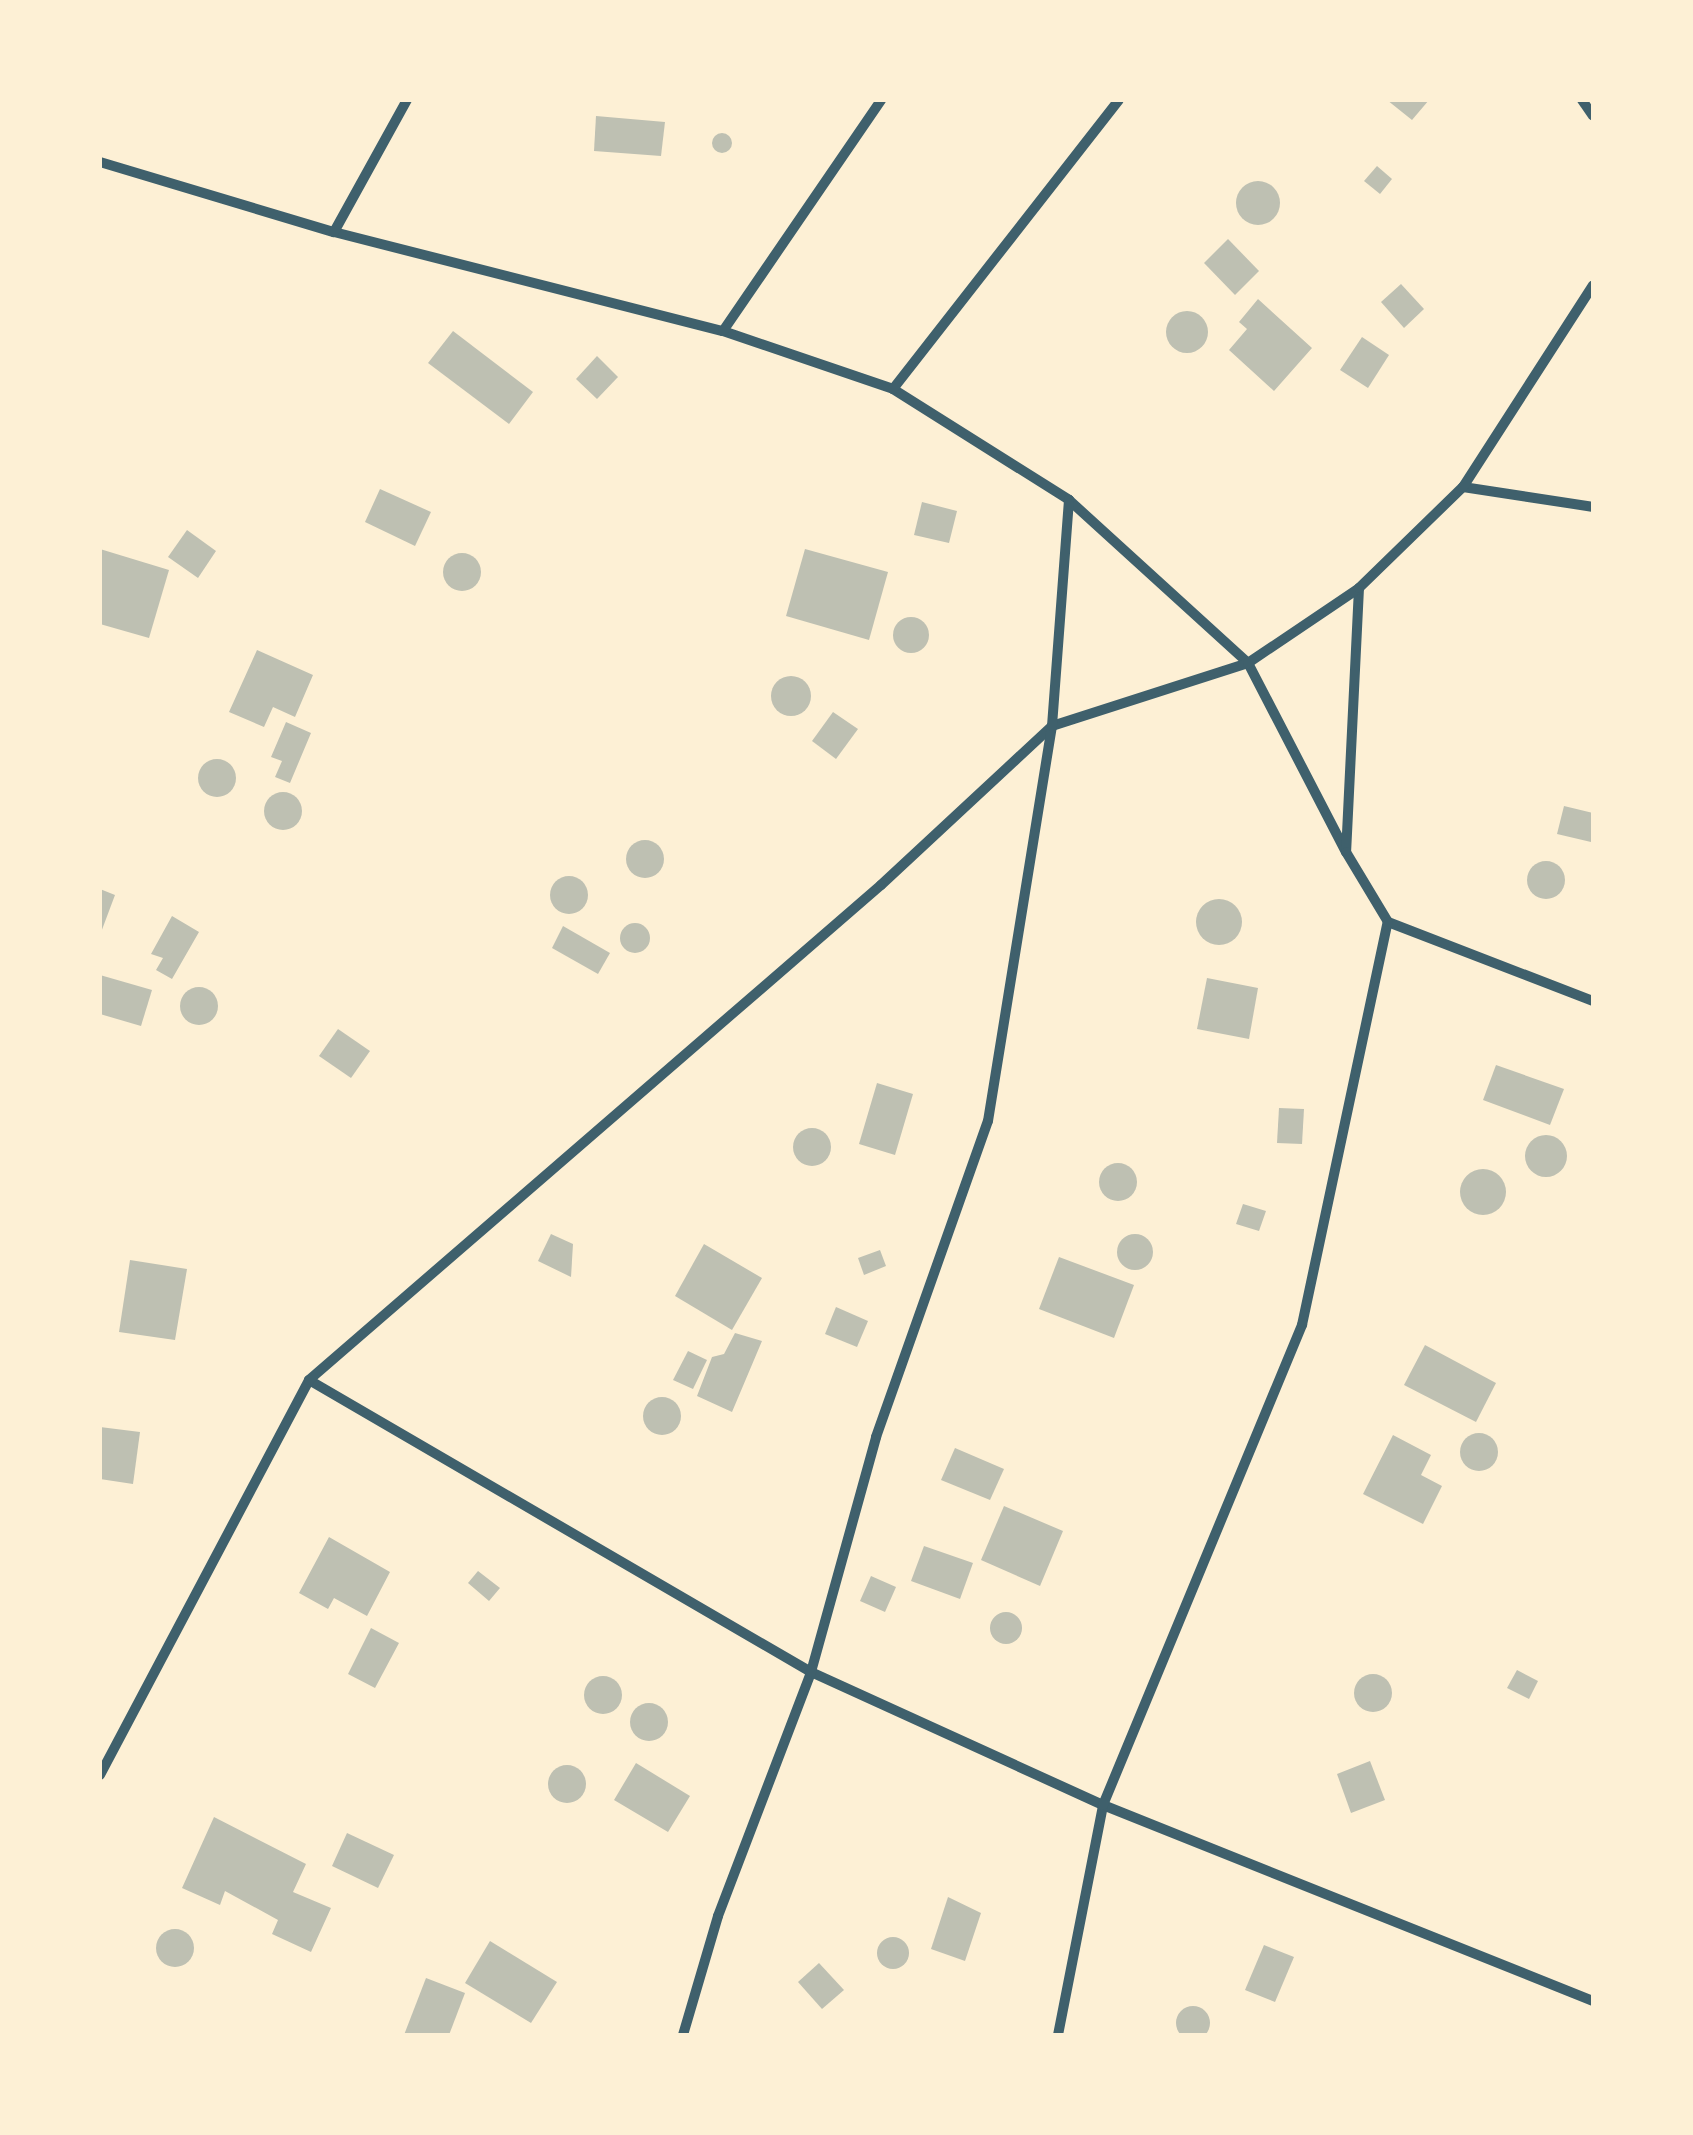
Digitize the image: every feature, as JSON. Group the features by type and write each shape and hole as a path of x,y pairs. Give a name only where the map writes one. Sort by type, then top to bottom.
{"street":[{"path":"334,232 407,100"},
{"path":"723,331 881,100"},
{"path":"893,389 1118,100"},
{"path":"1582,100 1593,116"},
{"path":"100,162 334,232 723,331 893,389 1069,500 1248,663 1346,852 1388,922 1593,1001"},
{"path":"100,1775 310,1380 881,885 1052,726 1248,663 1359,588 1463,487 1593,285"},
{"path":"1463,487 1593,507"},
{"path":"683,2035 718,1916 811,1672 876,1436 988,1121 1052,726 1069,500"},
{"path":"1346,852 1359,588"},
{"path":"1058,2035 1103,1805 1302,1325 1388,922"},
{"path":"310,1380 811,1672 1103,1805 1593,2001"}],"building":[{"path":"1387,100 1429,100 1412,120"},
{"path":"596,116 665,122 661,156 594,151"},
{"path":"718,133 726,133 732,143 726,153 718,153 712,147 712,139"},
{"path":"1377,166 1392,179 1380,194 1364,181"},
{"path":"1258,181 1274,187 1280,203 1274,219 1258,225 1242,219 1236,203 1242,187"},
{"path":"1228,239 1259,271 1235,295 1204,263"},
{"path":"1401,284 1424,309 1404,328 1381,302"},
{"path":"1258,299 1312,348 1274,391 1229,350 1247,329 1239,322"},
{"path":"1187,311 1202,317 1208,332 1202,347 1187,353 1172,347 1166,332 1172,317"},
{"path":"453,331 533,392 509,424 428,363"},
{"path":"1362,337 1389,355 1368,388 1340,370"},
{"path":"597,356 618,377 597,399 576,379"},
{"path":"380,489 431,512 415,546 365,522"},
{"path":"922,502 957,511 949,543 914,535"},
{"path":"187,530 216,551 198,578 168,557"},
{"path":"100,549 169,570 149,638 100,624"},
{"path":"805,549 888,572 869,640 786,616"},
{"path":"462,553 476,558 481,572 476,586 462,591 448,586 443,572 448,558"},
{"path":"911,617 924,622 929,635 924,648 911,653 898,648 893,635 898,622"},
{"path":"257,650 313,675 295,717 273,707 264,727 229,712"},
{"path":"791,676 805,682 811,696 805,710 791,716 777,710 771,696 777,682"},
{"path":"833,712 858,729 836,759 812,741"},
{"path":"286,722 311,733 290,783 275,777 282,761 271,757"},
{"path":"217,759 231,764 236,778 231,792 217,797 203,792 198,778 203,764"},
{"path":"283,792 297,797 302,811 297,825 283,830 269,825 264,811 269,797"},
{"path":"1564,806 1593,813 1591,842 1557,834"},
{"path":"645,840 659,845 664,859 659,873 645,878 631,873 626,859 631,845"},
{"path":"1546,861 1560,866 1565,880 1560,894 1546,899 1532,894 1527,880 1532,866"},
{"path":"569,876 583,881 588,895 583,909 569,914 555,909 550,895 555,881"},
{"path":"100,889 115,895 100,935"},
{"path":"1219,899 1236,905 1242,922 1236,939 1219,945 1202,939 1196,922 1202,905"},
{"path":"172,916 199,932 172,979 156,970 163,958 151,954"},
{"path":"635,923 646,927 650,938 646,949 635,953 624,949 620,938 624,927"},
{"path":"563,926 610,953 598,974 552,948"},
{"path":"100,975 152,990 141,1026 100,1014"},
{"path":"1207,978 1258,988 1249,1039 1197,1029"},
{"path":"199,987 213,992 218,1006 213,1020 199,1025 185,1020 180,1006 185,992"},
{"path":"338,1029 370,1051 351,1078 319,1056"},
{"path":"1496,1065 1564,1089 1550,1125 1483,1100"},
{"path":"877,1083 913,1094 895,1155 859,1144"},
{"path":"1279,1108 1304,1109 1302,1144 1277,1143"},
{"path":"812,1128 826,1133 831,1147 826,1161 812,1166 798,1161 793,1147 798,1133"},
{"path":"1546,1135 1561,1141 1567,1156 1561,1171 1546,1177 1531,1171 1525,1156 1531,1141"},
{"path":"1118,1163 1131,1169 1137,1182 1131,1195 1118,1201 1105,1195 1099,1182 1105,1169"},
{"path":"1483,1169 1499,1176 1506,1192 1499,1208 1483,1215 1467,1208 1460,1192 1467,1176"},
{"path":"1243,1204 1266,1211 1259,1231 1236,1224"},
{"path":"551,1234 573,1244 571,1277 538,1261"},
{"path":"1135,1234 1148,1239 1153,1252 1148,1265 1135,1270 1122,1265 1117,1252 1122,1239"},
{"path":"704,1244 762,1278 732,1330 675,1296"},
{"path":"880,1250 886,1266 864,1275 858,1258"},
{"path":"1059,1257 1134,1285 1114,1338 1039,1309"},
{"path":"130,1260 187,1269 175,1340 119,1332"},
{"path":"836,1307 868,1321 857,1347 825,1334"},
{"path":"735,1333 762,1341 732,1412 697,1396 712,1357 724,1354"},
{"path":"1425,1345 1496,1383 1476,1422 1404,1385"},
{"path":"688,1351 707,1360 693,1389 673,1380"},
{"path":"662,1397 676,1402 681,1416 676,1430 662,1435 648,1430 643,1416 648,1402"},
{"path":"100,1427 140,1432 133,1484 100,1479"},
{"path":"1479,1433 1492,1439 1498,1452 1492,1465 1479,1471 1466,1465 1460,1452 1466,1439"},
{"path":"1393,1435 1431,1455 1421,1475 1442,1486 1423,1524 1363,1494"},
{"path":"955,1448 1004,1469 990,1500 941,1480"},
{"path":"1004,1506 1063,1531 1040,1586 981,1560"},
{"path":"329,1537 390,1572 367,1616 334,1598 328,1609 299,1593"},
{"path":"924,1546 973,1563 960,1599 911,1581"},
{"path":"478,1571 500,1588 489,1601 468,1583"},
{"path":"871,1576 896,1587 885,1612 860,1601"},
{"path":"1006,1612 1017,1617 1022,1628 1017,1639 1006,1644 995,1639 990,1628 995,1617"},
{"path":"371,1628 399,1643 375,1688 348,1674"},
{"path":"1517,1670 1538,1681 1529,1699 1507,1688"},
{"path":"1373,1674 1387,1679 1392,1693 1387,1707 1373,1712 1359,1707 1354,1693 1359,1679"},
{"path":"603,1676 617,1681 622,1695 617,1709 603,1714 589,1709 584,1695 589,1681"},
{"path":"649,1703 663,1708 668,1722 663,1736 649,1741 635,1736 630,1722 635,1708"},
{"path":"1370,1761 1385,1800 1351,1813 1337,1774"},
{"path":"636,1763 690,1796 668,1832 614,1800"},
{"path":"567,1765 581,1770 586,1784 581,1798 567,1803 553,1798 548,1784 553,1770"},
{"path":"214,1817 306,1864 293,1892 331,1908 311,1952 272,1934 278,1920 225,1891 220,1905 182,1888"},
{"path":"347,1833 394,1855 378,1888 332,1866"},
{"path":"948,1897 981,1913 965,1961 931,1949"},
{"path":"175,1929 189,1934 194,1948 189,1962 175,1967 161,1962 156,1948 161,1934"},
{"path":"893,1937 904,1942 909,1953 904,1964 893,1969 882,1964 877,1953 882,1942"},
{"path":"490,1941 557,1982 531,2023 465,1983"},
{"path":"1264,1945 1294,1957 1275,2002 1245,1990"},
{"path":"819,1963 844,1990 822,2009 798,1982"},
{"path":"426,1978 465,1993 449,2035 404,2035"},
{"path":"1193,2006 1205,2011 1210,2023 1205,2035 1193,2040 1181,2035 1176,2023 1181,2011"}]}
